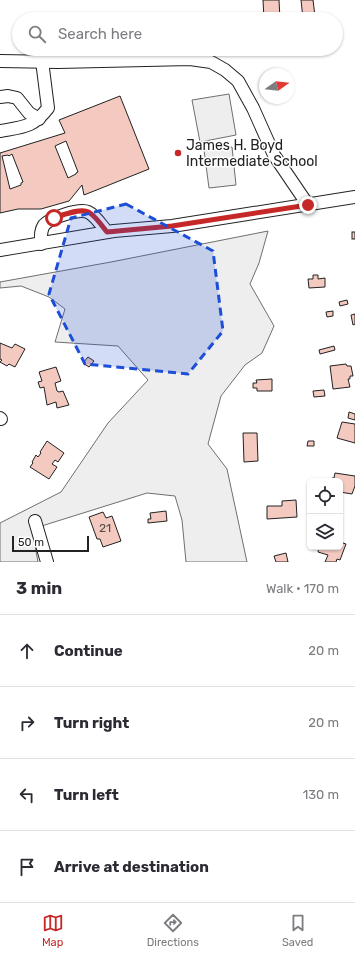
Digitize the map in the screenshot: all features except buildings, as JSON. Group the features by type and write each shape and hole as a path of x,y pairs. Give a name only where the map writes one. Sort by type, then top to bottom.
{"street":[{"path":"0,61 190,59 211,62 225,70 238,81 253,108 274,155 308,205"},
{"path":"0,131 30,125 39,119 48,108 42,61"},
{"path":"0,97 8,96 17,98 29,113 39,119"},
{"path":"0,250 107,232 172,226 355,198"},
{"path":"41,244 41,231 47,222 70,213 84,211 90,213 107,232"},
{"path":"35,521 46,562"}],"highlighted area":[{"path":"126,204 213,251 223,331 188,374 85,364 49,294 71,218"}],"shaded area":[{"path":"229,94 236,135 200,142 192,100"},
{"path":"232,147 236,185 209,188 204,150"},
{"path":"268,231 259,263 250,284 274,326 262,353 245,365 221,396 208,444 227,469 247,562 186,562 182,520 175,496 147,493 32,529 38,562 0,562 0,523 61,492 108,423 148,380 118,346 55,342 65,309 49,297 21,286 0,288 0,282"}],"place":[{"name":"James H. Boyd Intermediate School","path":"178,153"}],"route":[{"path":"54,218 70,213 84,211 90,213 107,232 172,226 308,205"}]}
